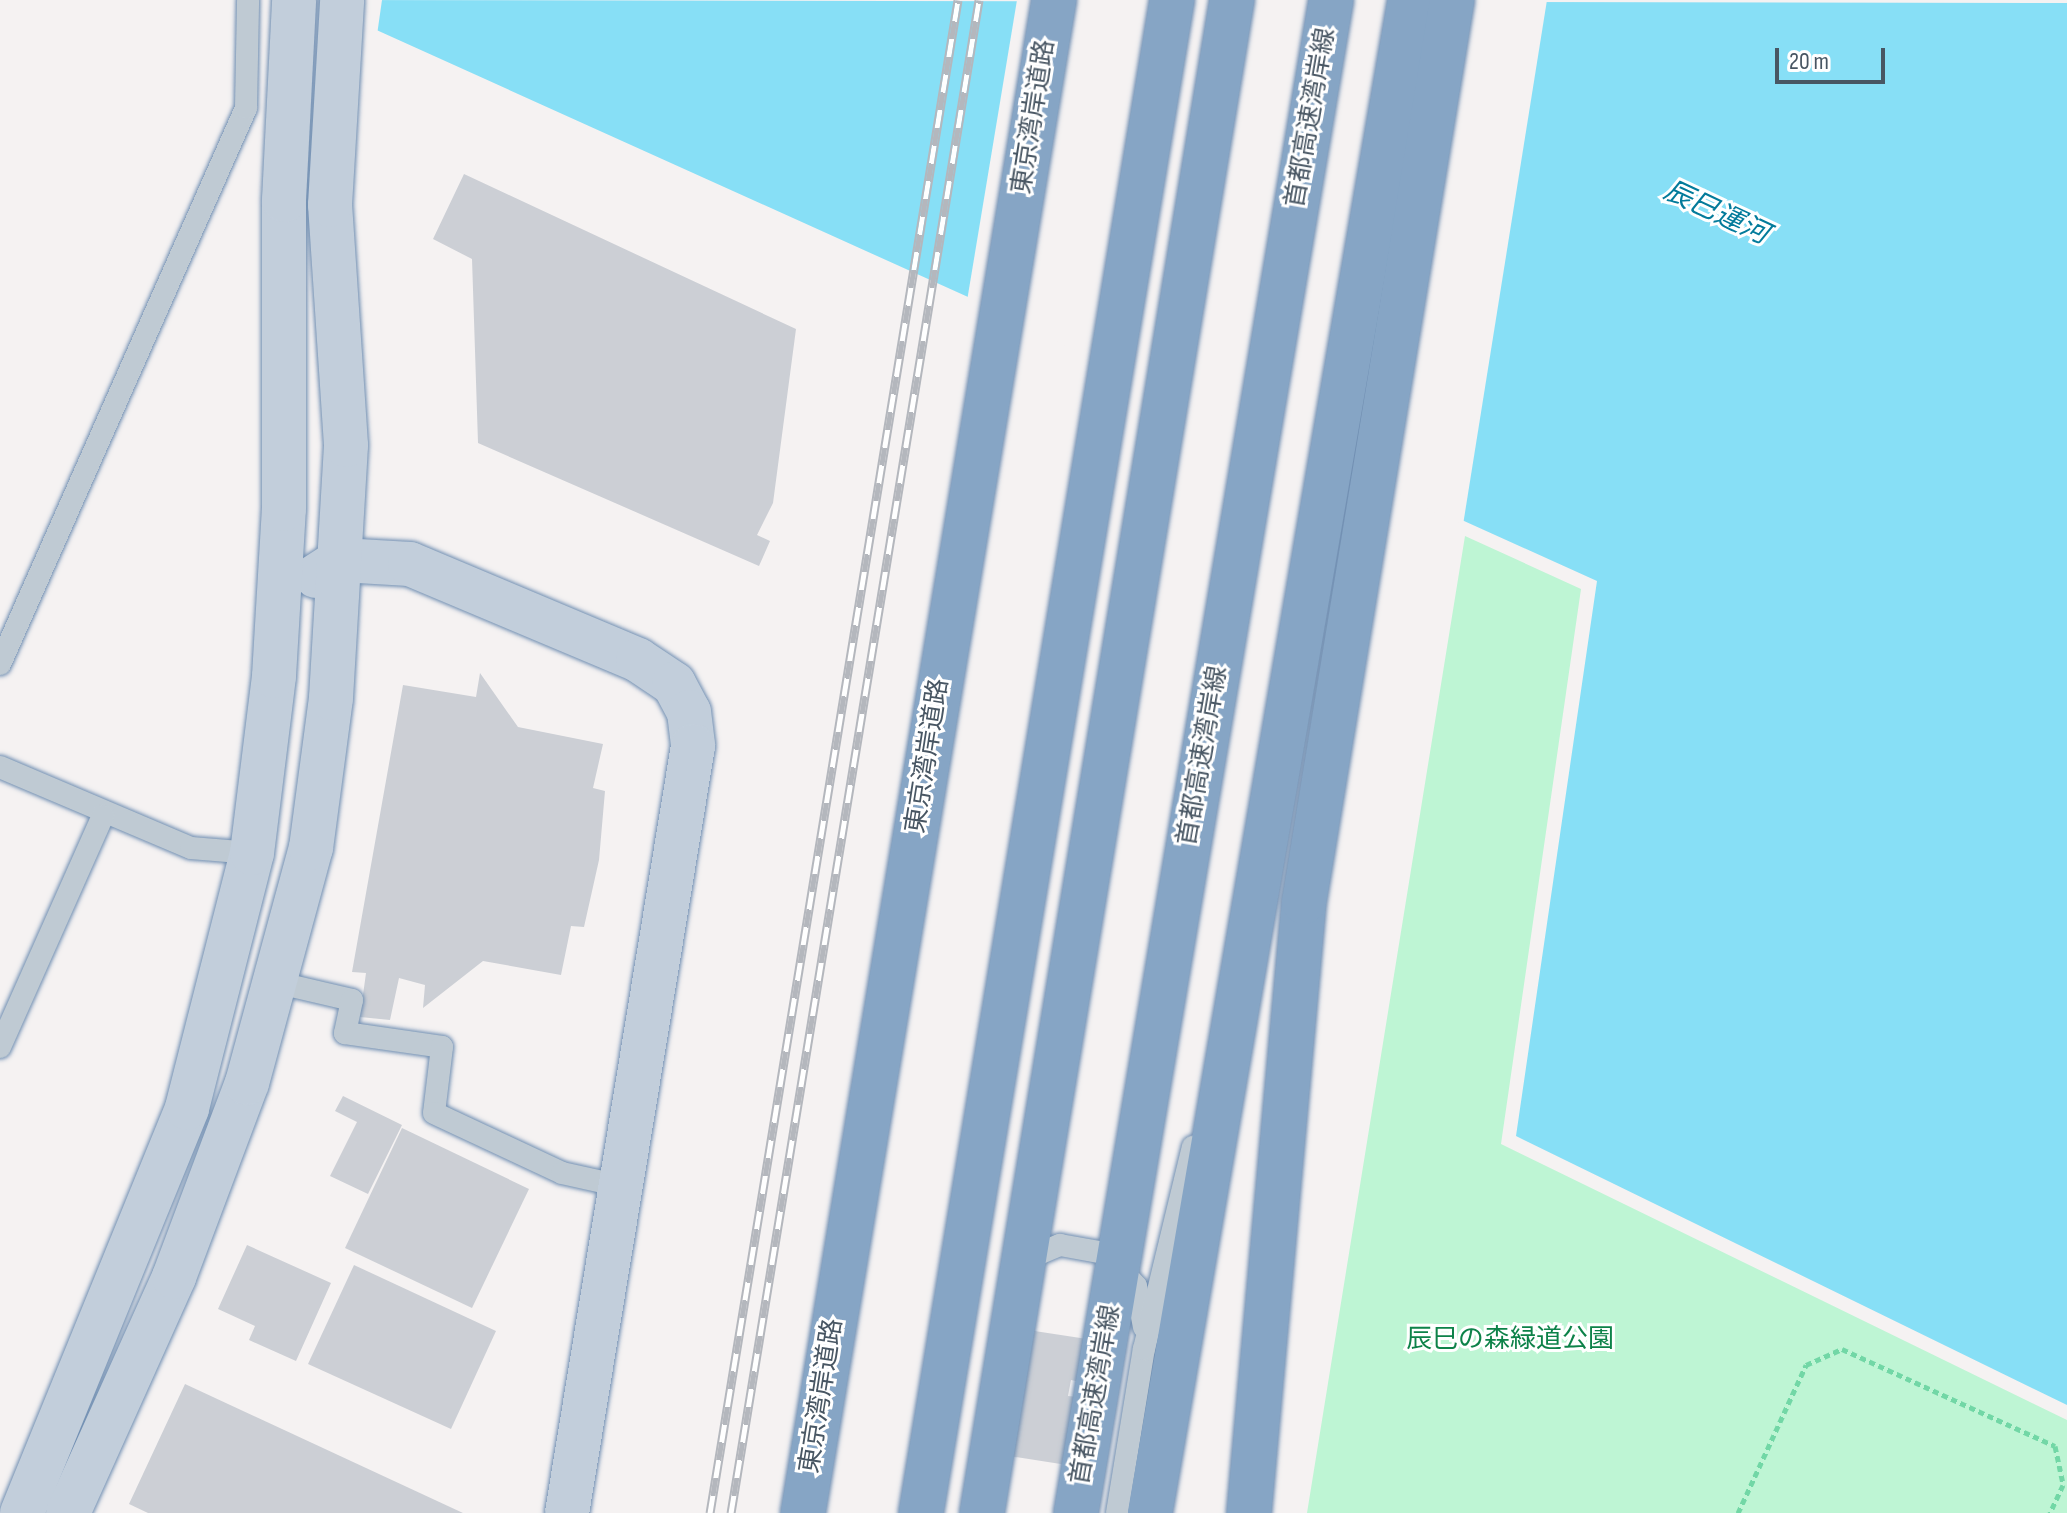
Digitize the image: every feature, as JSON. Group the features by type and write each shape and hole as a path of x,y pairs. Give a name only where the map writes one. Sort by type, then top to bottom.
{"highway":[{"name":"東京湾岸道路","path":"803,1513 1054,0"},
{"path":"921,1513 1172,0"},
{"path":"982,1513 1232,0"},
{"name":"首都高速湾岸線","path":"1076,1513 1331,0"},
{"path":"1150,1513 1256,882 1395,117 1410,0"},
{"path":"1249,1513 1282,1094 1338,684 1452,0"}],"street":[{"path":"252,853 274,676 284,509 284,200 294,0"},
{"path":"68,1513 174,1277 279,983 311,848 341,560 346,445 330,205 342,0"},
{"path":"22,1513 187,1108 252,853 297,707 308,593 316,575 341,560 410,564 638,660 674,684 689,712 693,746 567,1513"}],"lane":[{"path":"0,664 246,108 248,0"},
{"path":"0,767 103,816 191,848 252,853"},
{"path":"0,1047 103,816"},
{"path":"1117,1513 1144,1349 1256,882"},
{"path":"279,983 352,1000 345,1033 442,1047 434,1113 562,1173 621,1186"},
{"path":"962,1513 998,1299 1017,1265 1060,1245 1105,1253 1136,1286 1144,1349"}],"path":[{"path":"1738,1513 1806,1365 1842,1349 2055,1446 2063,1485 2050,1513"}],"green space":[{"name":"辰巳の森緑道公園","path":"1465,536 1581,589 1501,1144 2067,1420 2067,1513 1307,1513"}],"water":[{"name":"辰巳運河","path":"310,0 2067,3 2067,1405 1516,1136 1597,581"}],"pier":[{"path":"306,0 382,0 377,35 309,4"},
{"path":"1017,0 1547,0 1463,525 967,301"}],"building":[{"path":"464,174 796,329 773,503 757,535 770,541 759,566 478,443 472,259 433,239"},
{"path":"480,673 518,727 603,744 593,788 605,791 599,860 584,927 571,926 561,975 483,961 423,1008 425,985 399,978 390,1020 360,1017 366,973 352,972 403,685 476,697"},
{"path":"343,1096 402,1125 368,1194 330,1176 357,1122 335,1111"},
{"path":"402,1128 529,1189 472,1308 345,1248"},
{"path":"247,1245 331,1283 296,1361 249,1340 255,1326 218,1309"},
{"path":"354,1265 496,1331 451,1429 308,1364"},
{"path":"1028,1330 1087,1339 1080,1382 1071,1380 1068,1396 1078,1397 1067,1465 996,1454"},
{"path":"185,1384 463,1513 148,1513 129,1504"}],"railway":[{"path":"710,1513 958,0"},
{"path":"731,1513 979,0"}]}
